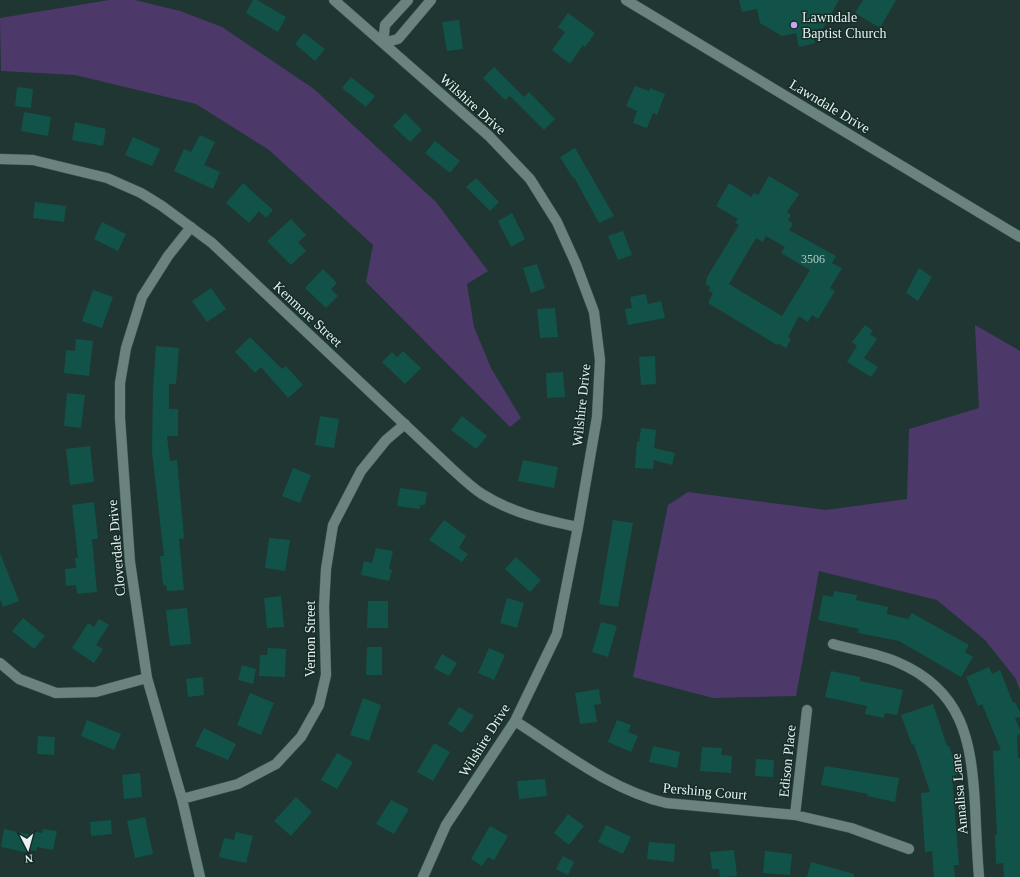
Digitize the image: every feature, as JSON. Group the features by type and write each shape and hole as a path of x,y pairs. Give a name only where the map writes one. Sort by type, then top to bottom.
{"street":[{"name":"Wilshire Drive","path":"334,0 489,136 530,179 557,222 576,264 594,312 600,360 597,417 578,527 557,634 515,721 446,825 423,877"},
{"path":"408,0 385,25 383,43 398,39 431,0"},
{"name":"Lawndale Drive","path":"626,0 1020,237"},
{"name":"Kenmore Street","path":"0,159 33,160 106,178 141,193 212,243 451,468 481,493 508,508 540,520 578,527"},
{"name":"Cloverdale Drive","path":"191,227 168,256 142,297 126,348 120,383 120,418 130,562 148,678 182,800 200,877"},
{"name":"Vernon Street","path":"182,800 244,781 276,764 301,737 319,705 326,675 324,606 326,569 333,525 361,471 386,440 405,424"},
{"name":"Annalisa Lane","path":"833,644 897,662 912,670 928,680 939,691 959,717 970,749 973,769 979,877"},
{"path":"0,663 18,679 56,693 96,692 148,678"},
{"name":"Edison Place","path":"795,815 807,710"},
{"name":"Pershing Court","path":"515,721 614,784 649,799 666,803 795,815 851,828 909,849"}],"shaded area":[{"path":"109,0 135,0 180,11 222,27 314,89 436,202 488,271 467,284 474,327 491,368 521,418 510,427 366,282 373,245 269,150 196,104 75,75 1,71 0,18"},
{"path":"975,325 1020,351 1020,691 1016,679 985,640 937,600 819,571 796,696 713,698 633,677 668,505 688,492 826,510 907,499 909,429 979,408"}],"building":[{"path":"253,0 257,0 286,17 278,32 246,13"},
{"name":"Lawndale Baptist Church","path":"739,0 839,0 823,28 812,30 815,43 799,47 796,33 782,36 760,23 757,9 742,12"},
{"name":"Lawndale Baptist Church","path":"863,0 896,0 880,28 855,13"},
{"path":"568,13 595,33 585,47 583,45 570,64 552,50 565,32 558,27"},
{"path":"459,20 463,49 447,51 442,22"},
{"path":"304,33 325,49 315,61 295,44"},
{"path":"494,67 524,97 529,92 555,119 544,130 510,96 505,100 483,78"},
{"path":"351,77 375,96 366,107 342,88"},
{"path":"635,86 649,91 650,88 665,94 657,115 653,113 647,128 633,123 637,111 626,106"},
{"path":"17,87 33,89 31,108 15,106"},
{"path":"24,112 51,117 48,136 21,131"},
{"path":"405,113 422,130 410,142 393,126"},
{"path":"75,122 106,129 103,146 72,140"},
{"path":"200,135 215,142 204,165 220,172 213,189 174,171 184,149 191,152"},
{"path":"133,137 160,149 152,166 125,155"},
{"path":"435,141 460,161 450,173 425,153"},
{"path":"575,148 614,216 599,223 574,177 573,178 560,157"},
{"path":"769,176 799,194 787,212 791,215 788,220 793,224 789,230 836,256 832,263 842,268 830,288 835,291 818,319 812,315 808,322 799,316 788,337 791,339 786,348 778,343 777,345 708,303 713,293 709,291 710,286 706,285 707,277 739,225 735,223 738,219 716,206 729,183 751,197 754,193 758,195","holes":["766,236 785,247 781,253 810,270 782,316 729,284 756,238 763,242"]},
{"path":"476,178 499,202 490,211 466,187"},
{"path":"243,183 273,210 266,218 259,211 249,223 226,203"},
{"path":"35,202 66,206 64,222 33,218"},
{"path":"512,213 525,239 511,247 498,221"},
{"path":"291,219 306,235 298,242 306,251 291,265 267,241"},
{"path":"102,222 126,234 118,251 94,239"},
{"path":"623,231 632,255 618,260 608,236"},
{"path":"537,264 545,288 531,293 523,268"},
{"path":"919,268 932,277 918,301 906,293"},
{"path":"323,269 337,283 331,289 338,296 326,308 305,288"},
{"path":"211,288 226,309 207,322 192,301"},
{"path":"93,290 113,297 102,328 82,321"},
{"path":"646,294 648,304 661,301 665,318 628,325 625,309 632,308 630,297"},
{"path":"555,308 558,337 540,338 537,309"},
{"path":"865,325 873,331 870,334 877,339 864,358 878,367 871,377 847,362 857,346 852,342"},
{"path":"250,337 282,369 286,366 303,385 288,398 261,367 255,373 235,352"},
{"path":"76,339 93,341 89,376 64,373 66,350 75,351"},
{"path":"156,346 179,348 176,384 169,384 169,409 178,409 178,436 167,436 170,461 177,460 184,538 179,539 184,590 167,591 166,585 163,585 160,556 164,556 152,452 153,389"},
{"path":"403,351 421,368 405,384 382,362 392,352 397,357"},
{"path":"655,356 656,384 641,385 639,357"},
{"path":"563,372 565,397 547,398 546,373"},
{"path":"67,393 85,395 81,428 64,426"},
{"path":"320,416 339,419 334,448 315,445"},
{"path":"462,416 487,436 476,449 451,430"},
{"path":"641,428 656,430 654,448 675,453 672,465 654,460 653,469 635,468 637,441 639,442"},
{"path":"90,446 94,482 70,485 66,449"},
{"path":"523,460 558,467 554,488 518,481"},
{"path":"293,468 311,475 300,503 282,496"},
{"path":"400,488 427,492 425,505 420,505 420,509 397,506"},
{"path":"94,502 98,539 92,539 97,592 77,594 76,585 66,586 65,569 76,568 75,558 78,558 72,505"},
{"path":"444,520 466,536 459,548 468,554 462,562 429,540"},
{"path":"613,520 633,523 618,607 599,604"},
{"path":"269,538 290,540 285,571 265,568"},
{"path":"376,548 393,551 389,569 392,570 389,581 361,575 364,561 372,563"},
{"path":"0,553 19,601 3,607 0,600"},
{"path":"516,557 541,580 530,592 505,569"},
{"path":"834,591 857,595 856,600 888,607 887,614 908,619 912,613 969,645 965,652 973,657 961,677 899,641 858,633 859,629 818,620 823,595 833,597"},
{"path":"281,596 284,627 267,628 264,598"},
{"path":"507,598 524,603 517,628 500,623"},
{"path":"368,601 388,601 388,628 367,628"},
{"path":"187,608 191,644 170,646 166,610"},
{"path":"23,618 45,636 34,649 12,631"},
{"path":"99,619 109,625 96,645 103,649 94,663 72,648 88,623 94,627"},
{"path":"601,622 617,626 608,657 592,652"},
{"path":"367,647 382,647 382,675 366,675"},
{"path":"268,648 286,649 285,677 259,676 260,655 267,655"},
{"path":"489,648 505,655 494,680 478,673"},
{"path":"442,654 457,663 449,676 434,668"},
{"path":"242,665 256,669 253,684 238,680"},
{"path":"989,667 992,674 1000,670 1013,703 1015,702 1020,712 1020,717 1015,718 1020,730 1020,734 1017,736 1018,758 1020,758 1020,877 1004,877 1003,863 996,864 995,835 997,835 993,751 1001,750 982,704 978,706 966,677"},
{"path":"831,671 860,677 860,681 903,690 897,715 885,713 884,718 865,714 867,706 825,697"},
{"path":"203,677 204,695 188,697 186,679"},
{"path":"599,689 601,704 594,705 597,722 580,724 575,693"},
{"path":"250,693 274,703 261,735 237,725"},
{"path":"363,698 381,705 369,741 350,735"},
{"path":"933,704 947,746 949,746 959,774 952,776 959,865 954,865 955,877 934,877 932,851 925,852 921,793 930,792 914,744 912,745 901,715"},
{"path":"459,707 474,716 462,733 448,724"},
{"path":"87,720 121,734 114,750 81,736"},
{"path":"617,720 631,725 628,732 638,736 631,752 608,742"},
{"path":"204,728 236,744 228,760 195,746"},
{"path":"38,736 55,737 54,755 37,754"},
{"path":"434,743 450,752 433,781 417,772"},
{"path":"653,746 680,752 677,768 649,762"},
{"path":"702,747 722,748 721,755 732,756 731,773 700,771"},
{"path":"337,753 353,762 337,789 321,780"},
{"path":"756,759 774,760 773,777 755,776"},
{"path":"825,766 899,778 895,802 867,796 868,794 821,785"},
{"path":"140,773 142,797 124,799 122,775"},
{"path":"545,779 547,796 519,799 517,781"},
{"path":"296,797 312,812 291,836 274,821"},
{"path":"391,800 409,809 394,834 376,824"},
{"path":"568,814 584,826 569,845 554,833"},
{"path":"145,817 153,854 135,858 127,821"},
{"path":"111,820 112,834 91,836 90,822"},
{"path":"606,825 631,837 623,854 598,842"},
{"path":"490,826 508,836 494,860 488,857 482,866 471,859"},
{"path":"4,829 31,835 32,831 42,833 43,829 57,831 53,850 37,847 36,851 30,850 29,853 1,847"},
{"path":"236,832 253,836 246,863 219,857 224,838 234,840"},
{"path":"649,842 675,844 674,862 647,859"},
{"path":"734,850 737,876 720,877 719,869 712,869 710,852"},
{"path":"765,851 792,854 790,875 763,873"},
{"path":"563,856 574,862 568,875 556,869"},
{"path":"811,862 854,874 854,877 807,877"}],"place":[{"name":"Lawndale Baptist Church","path":"794,25"}]}
